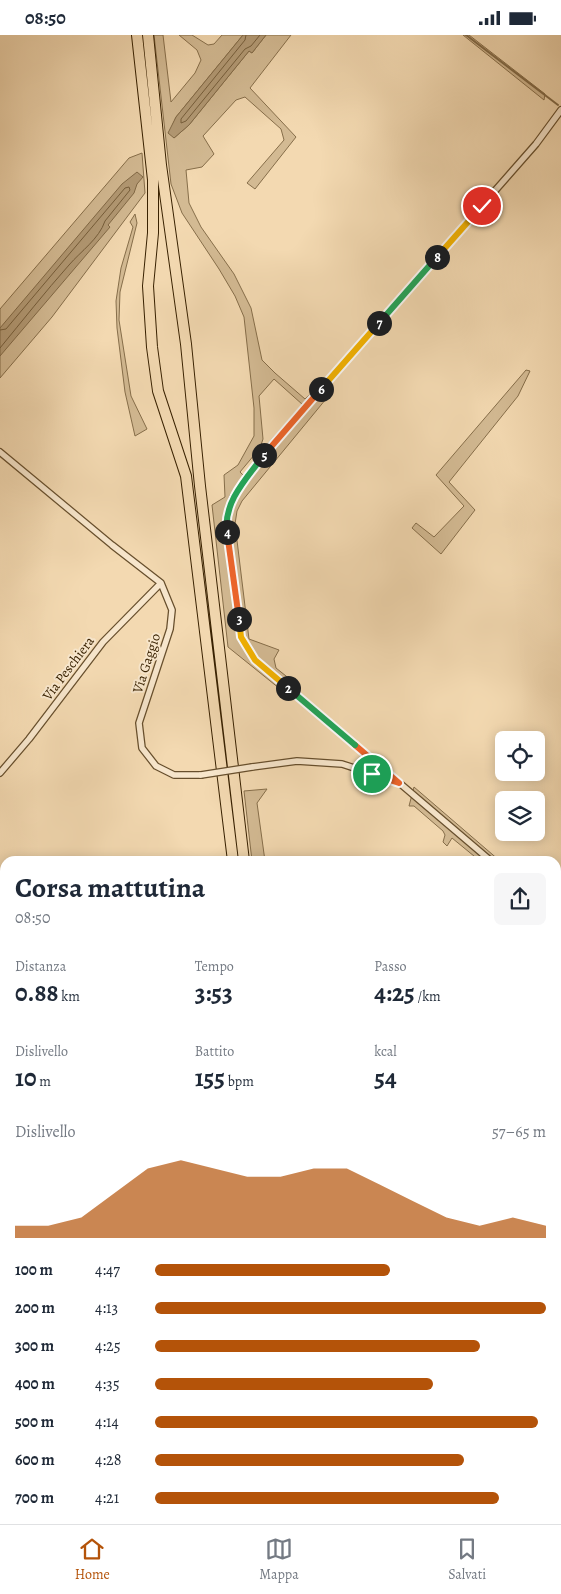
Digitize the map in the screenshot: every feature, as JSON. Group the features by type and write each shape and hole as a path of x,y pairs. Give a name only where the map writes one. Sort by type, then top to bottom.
{"highway":[{"path":"136,35 153,180 153,233 148,286 152,347 158,391 186,476 232,856"},
{"path":"148,35 161,165 186,344 200,486 243,856"}],"street":[{"path":"485,856 255,660 241,637 226,522 233,497 269,448 536,145 561,109"},
{"path":"0,452 108,542 161,583"},
{"name":"Via Peschiera","path":"0,773 29,739 103,642 161,583"},
{"name":"Via Gaggio","path":"161,583 172,610 170,629 140,723 142,748 156,766 174,775 201,775 298,761 342,764 399,783"}],"shaded area":[{"path":"154,35 163,35 171,102 195,73 201,60 197,50 179,35 192,35 208,45 214,44 222,35 243,35 176,117 173,124 174,138 189,125 249,51 252,53 266,35 291,35 250,88 296,137 255,189 247,183 284,140 281,129 245,97 236,100 203,136 214,154 202,167 186,170 189,203 201,227 234,274 251,308 262,360 305,399 315,390 326,399 242,501 237,511 235,524 249,639 279,650 274,659 276,668 301,688 290,697 228,647 212,505 225,497 224,475 238,465 254,436 254,408 244,317 235,296 219,269 182,213 171,184","holes":["274,379 303,405 245,477 240,472 260,448 263,439 259,396"]},
{"path":"463,35 469,35 545,94 544,100"},
{"path":"142,153 145,193 52,317 0,378 0,309 129,158"},
{"path":"135,214 137,223 120,292 119,320 131,396 147,429 135,436 125,392 117,328 116,301 121,268 133,227 130,222"},
{"path":"526,370 530,371 518,396 449,482 475,510 441,554 412,528 416,523 434,537 464,506 436,475"},
{"path":"414,787 494,856 474,856 452,838 447,846 443,842 445,835 443,831 414,806 409,806"},
{"path":"267,789 257,803 264,856 251,856 244,791"}],"water":[{"path":"243,35 266,35 252,53 249,51 189,125 174,138 168,133 176,117"},
{"path":"137,172 143,177 137,184 134,193 108,225 110,227 0,356 0,328 122,184"}],"waterway":[{"path":"466,35 558,105"}],"route":[{"path":"372,774 399,783 255,660 241,637 226,522 233,497 269,448 482,206"}]}
